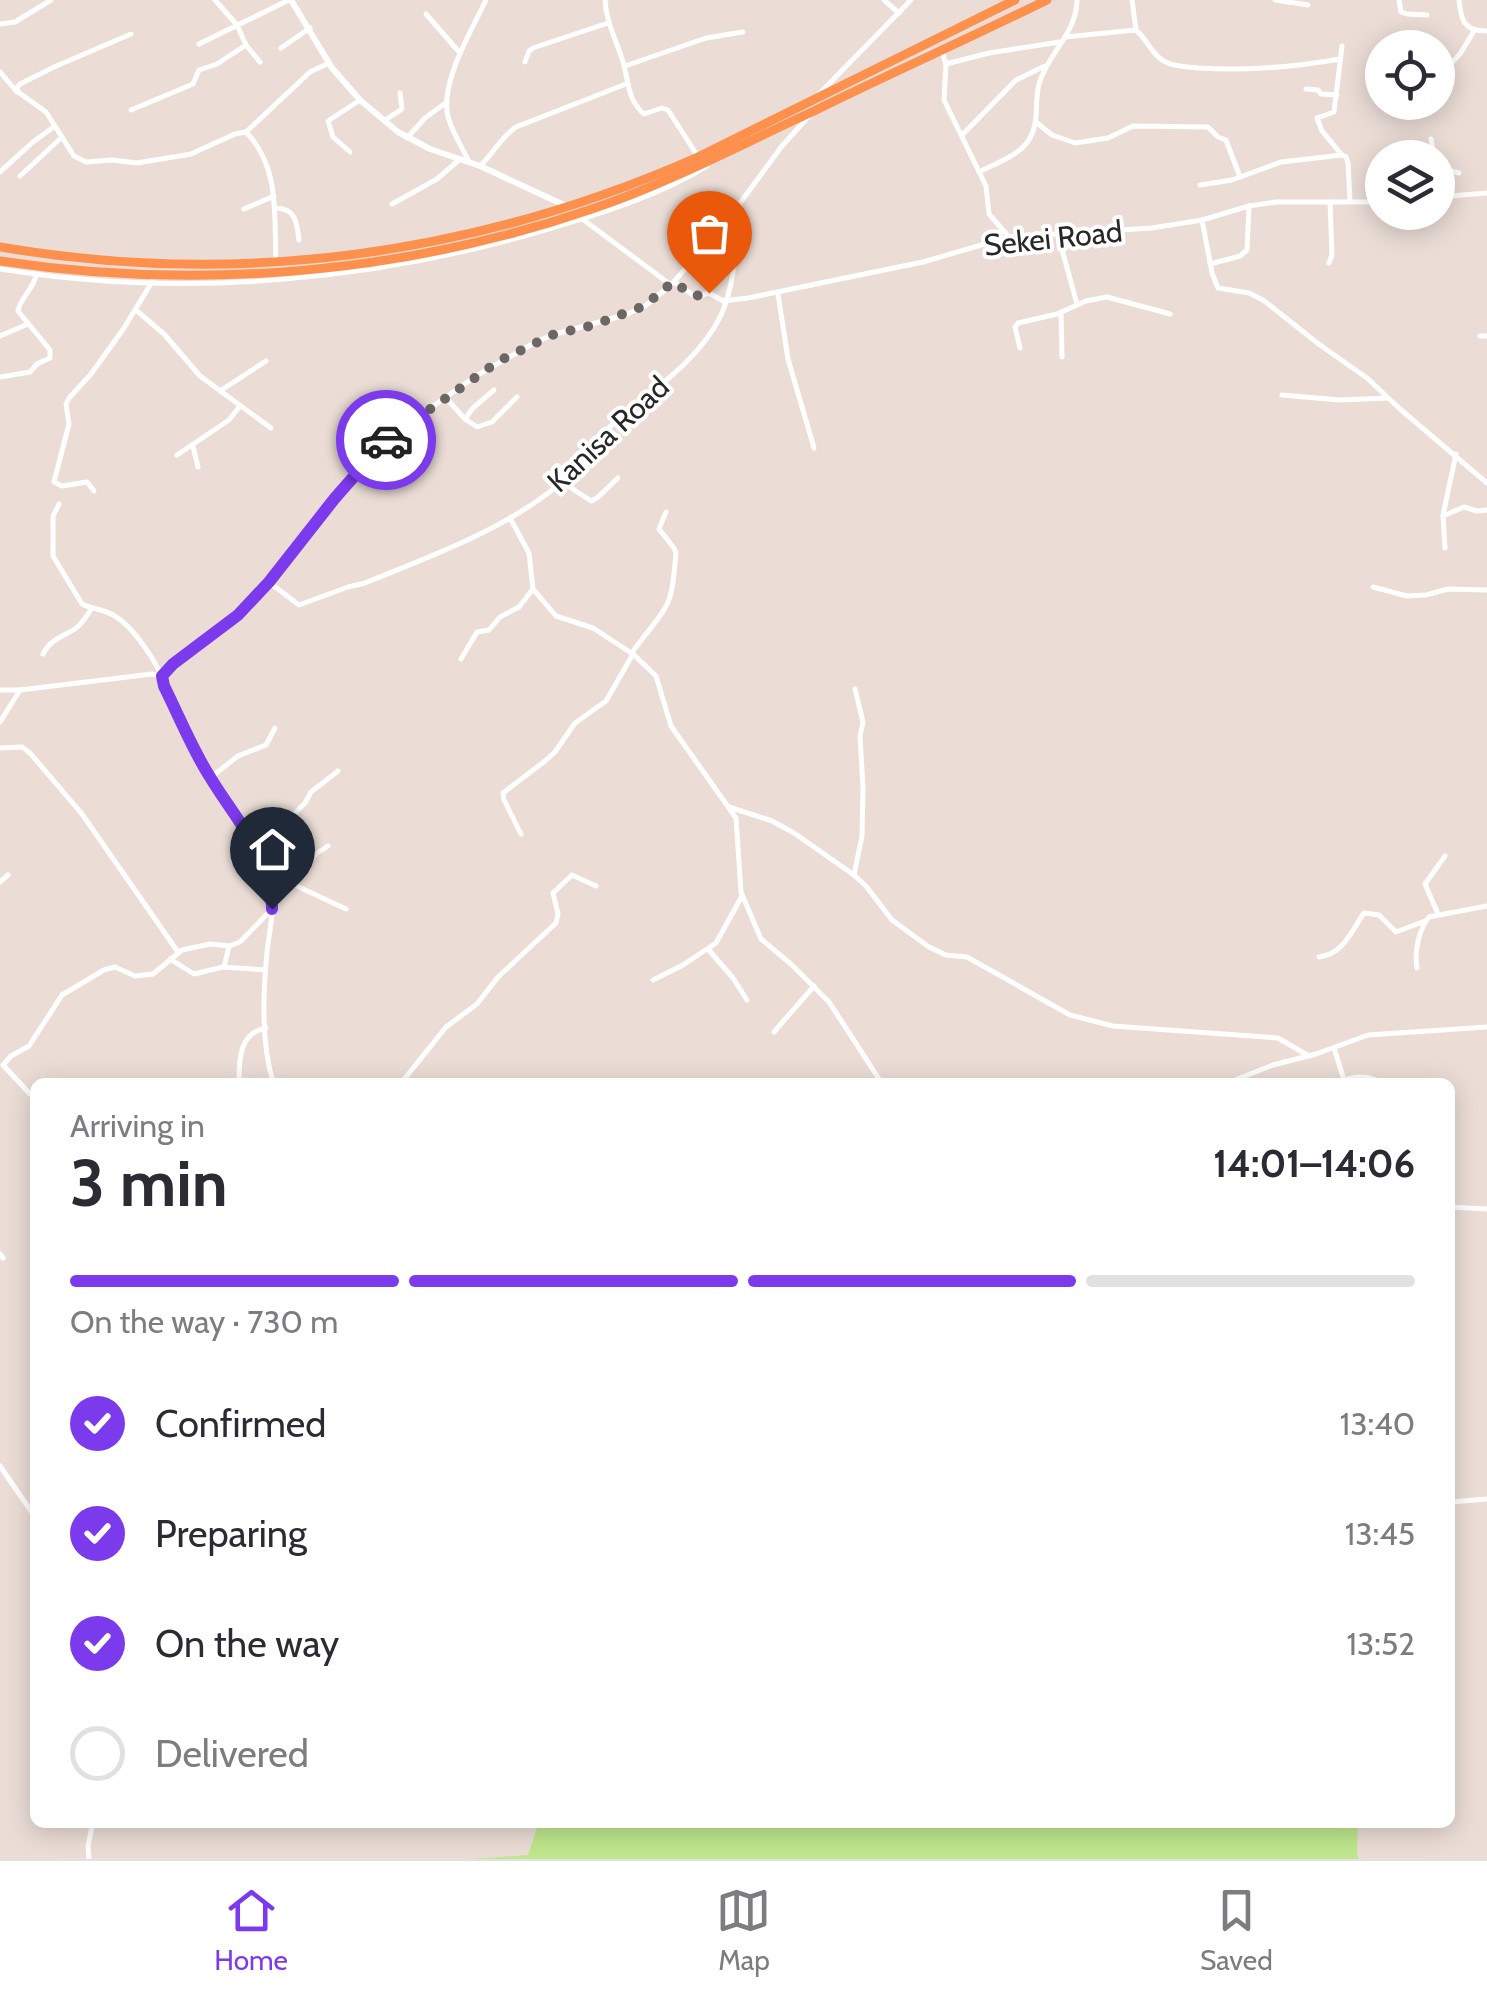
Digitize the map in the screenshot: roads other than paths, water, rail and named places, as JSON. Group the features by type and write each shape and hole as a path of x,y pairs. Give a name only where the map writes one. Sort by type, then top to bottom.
{"highway":[{"path":"0,246 118,262 276,263 424,244 576,213 1015,0"},
{"path":"0,265 127,275 266,273 444,250 624,197 730,152 1047,0"},
{"path":"941,36 944,51"},
{"path":"908,52 913,65"}],"street":[{"path":"0,24 14,22 50,0"},
{"path":"215,0 238,25 246,45 260,62"},
{"path":"199,44 290,0 329,64 360,100 407,138 480,166 576,213"},
{"path":"464,161 447,102 460,53 486,0"},
{"path":"605,0 608,23 634,102 642,113 668,110 695,152"},
{"path":"884,0 899,13"},
{"path":"814,98 911,0"},
{"path":"980,172 1023,148 1031,137 1039,85 1074,22 1077,0"},
{"path":"1132,0 1136,30 1158,56 1178,66 1230,70 1340,60"},
{"path":"1275,0 1308,4"},
{"path":"1399,0 1402,12 1427,14"},
{"path":"1459,0 1462,17 1474,30 1487,30"},
{"path":"426,14 460,53"},
{"path":"525,62 533,48 608,23"},
{"path":"280,48 310,28"},
{"path":"946,64 1063,39 1136,30"},
{"path":"1455,59 1474,30"},
{"path":"625,66 706,38 743,32"},
{"path":"18,92 20,84 132,34"},
{"path":"132,110 193,84 198,70 217,64 246,45"},
{"path":"1342,46 1334,112 1317,118 1322,131 1346,157 1350,201"},
{"path":"944,51 944,100 986,186 989,214 1009,237"},
{"path":"0,72 18,92 46,112 81,161 131,164 191,154 246,132 310,72 329,64"},
{"path":"961,135 1016,80 1048,65"},
{"path":"480,166 498,149 508,132 626,84"},
{"path":"1306,88 1337,95"},
{"path":"385,120 402,109 400,93"},
{"path":"350,152 331,133 328,121 360,100"},
{"path":"407,138 447,102"},
{"path":"163,679 173,664 238,615 269,582 379,446 499,361 552,335 644,306 672,283 739,207 782,146 815,110"},
{"path":"1036,122 1052,135 1074,142 1108,138 1133,126 1208,127 1226,140 1240,177"},
{"path":"0,172 55,126"},
{"path":"774,130 782,146"},
{"path":"246,132 269,167 275,208 276,263"},
{"path":"20,176 62,137"},
{"path":"1200,185 1240,177 1281,162 1342,155"},
{"path":"392,204 464,161"},
{"path":"1455,172 1459,173"},
{"path":"1455,196 1487,193"},
{"path":"244,209 274,196"},
{"path":"1329,263 1330,201"},
{"name":"Sekei Road","path":"576,213 672,283 695,296 709,293 727,300 778,294 922,262 1009,237 1152,228 1276,202 1365,201"},
{"path":"1210,264 1240,256 1247,250 1249,206"},
{"name":"Kanisa Road","path":"269,582 295,604 302,605 348,586 365,584 478,534 549,493 589,447 699,350 712,332 727,300 733,275 739,207"},
{"path":"275,208 293,214 299,240"},
{"path":"0,265 36,274 152,282 252,281 380,268 461,252 576,213"},
{"path":"1202,220 1218,288 1258,297 1367,378 1487,483"},
{"path":"1058,234 1077,304"},
{"path":"0,377 30,372 50,358 50,350 18,307 34,284 36,274"},
{"path":"94,491 87,482 62,486 54,482 69,424 66,404 91,374 152,282"},
{"path":"778,294 788,359 814,448"},
{"path":"1020,348 1015,327 1018,323 1061,312 1086,300 1106,297 1170,314"},
{"path":"136,310 164,334 200,376 271,428"},
{"path":"1061,312 1062,357"},
{"path":"0,336 28,324"},
{"path":"220,391 266,361"},
{"path":"465,419 494,390"},
{"path":"1282,395 1388,398"},
{"path":"445,397 474,426 488,424 500,416 517,397"},
{"path":"177,455 228,420 240,406"},
{"path":"193,446 198,466"},
{"path":"1445,548 1443,516 1456,454"},
{"path":"561,481 591,501 618,478"},
{"path":"59,504 53,516 53,556 57,566 80,601 112,614 128,626 163,679 210,778 258,851 272,909 265,970 267,1060 272,1078"},
{"path":"1443,516 1464,507 1487,510"},
{"path":"521,834 503,793 555,752 575,723 606,700 632,654 668,604 676,553 658,529 666,512"},
{"path":"510,518 529,553 533,589 560,618 590,626 632,654 656,676 671,726 729,807 737,826 742,896 761,939 830,1002 878,1078"},
{"path":"1374,587 1407,596 1448,589 1487,590"},
{"path":"461,659 479,630 489,630 533,589"},
{"path":"43,654 44,648 78,626 92,608"},
{"path":"0,690 152,674 163,679"},
{"path":"0,722 20,690"},
{"path":"854,875 862,836 860,736 864,722 855,690"},
{"path":"210,778 238,756 266,745 275,728"},
{"path":"0,748 22,746 30,753 82,814 178,952"},
{"path":"258,851 278,836 311,792 338,770"},
{"path":"729,807 772,821 854,875 906,932 946,955 974,961 1070,1015 1113,1026 1278,1038 1309,1056"},
{"path":"270,889 308,865 328,846"},
{"path":"1438,914 1425,884 1445,856"},
{"path":"0,882 8,875"},
{"path":"405,1078 446,1027 476,1004 556,923 556,888 572,875 596,886"},
{"path":"286,881 346,909"},
{"path":"653,980 708,950 720,937 742,896"},
{"path":"1320,956 1334,953 1364,913 1378,915 1396,932 1438,914 1487,906"},
{"path":"30,1094 2,1065 29,1046 62,996 110,968 121,968 135,976 150,975 178,952 210,944 229,946 246,938 272,909"},
{"path":"1417,968 1416,951 1425,920"},
{"path":"224,968 229,946"},
{"path":"708,950 734,978 747,1000"},
{"path":"170,959 194,974 224,968 265,970"},
{"path":"774,1032 814,986"},
{"path":"1240,1078 1368,1035 1487,1027"},
{"path":"240,1078 242,1047 255,1031 266,1028"},
{"path":"1334,1048 1341,1078"},
{"path":"1455,1207 1487,1210"},
{"path":"0,1466 30,1510"},
{"path":"1455,1502 1487,1499"},
{"path":"89,1859 92,1828"}]}
